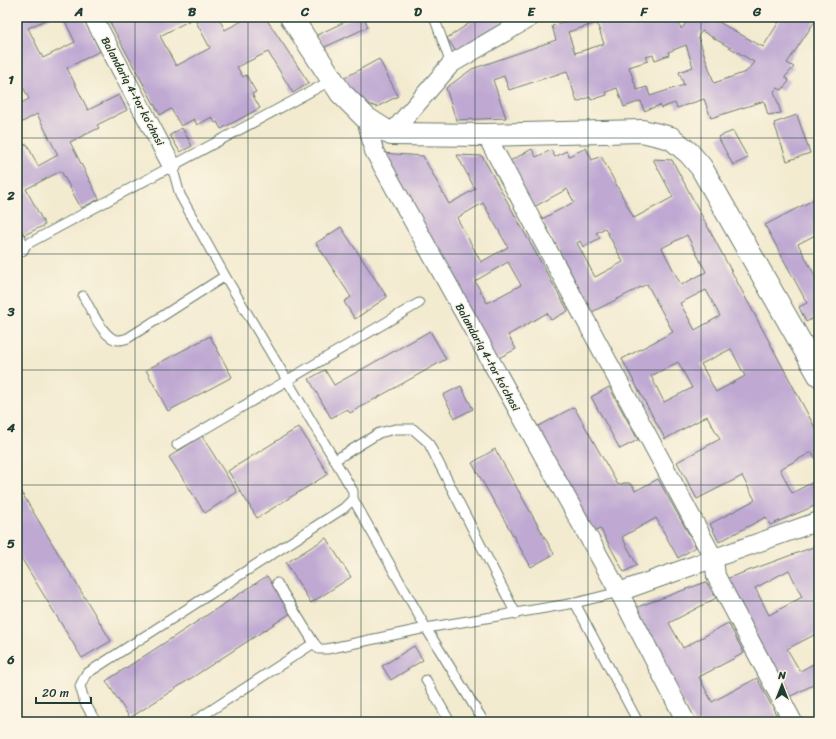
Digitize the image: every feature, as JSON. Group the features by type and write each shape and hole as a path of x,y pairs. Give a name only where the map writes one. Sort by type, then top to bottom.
{"street":[{"name":"Balandariq 4-tor koʻchasi","path":"93,17 172,166"},
{"path":"291,17 341,93 366,118 391,134 486,135 642,131 671,138 689,153 701,167 819,375"},
{"path":"391,134 451,64 531,17"},
{"name":"Balandariq 4-tor koʻchasi","path":"366,118 374,150 619,592 686,722"},
{"path":"486,135 714,559 716,576 794,722"},
{"path":"619,592 819,521"}],"lane":[{"path":"434,17 451,64"},
{"path":"18,246 172,166 332,80"},
{"path":"172,166 180,195 225,276 353,491 353,499 426,628 484,722"},
{"path":"83,296 104,333 118,340 128,338 225,276"},
{"path":"177,445 419,304"},
{"path":"335,460 379,433 395,428 413,428 428,442 516,614"},
{"path":"96,722 85,703 80,686 86,674 344,508 353,499"},
{"path":"277,583 319,649 326,649 426,628 575,603 619,592"},
{"path":"575,603 638,722"},
{"path":"193,722 314,643"},
{"path":"426,680 450,722"}],"building":[{"path":"17,17 52,17 28,28 43,58 75,42 63,17 83,17 100,51 67,68 88,110 119,95 127,110 97,125 99,128 70,142 99,199 81,208 61,171 26,189 45,225 24,235 17,221 17,141 20,147 27,144 38,166 58,155 37,114 17,125 17,105 29,99 17,75"},
{"path":"107,17 218,17 225,30 244,20 242,17 265,17 309,83 293,93 268,52 237,67 243,77 246,75 256,92 252,94 260,108 221,129 212,117 197,125 194,119 181,126 171,109 160,115","holes":["194,18 210,48 176,66 160,36"]},
{"path":"355,17 364,17 368,27 323,48 317,35"},
{"path":"479,17 513,17 457,53 447,38"},
{"path":"578,17 677,17 681,29 691,17 710,17 763,47 782,17 819,17 787,63 794,67 785,77 789,81 782,90 777,88 774,91 781,113 768,115 764,101 711,118 704,99 677,108 675,103 661,108 660,105 644,111 641,101 624,107 617,88 606,92 607,95 591,100 590,97 577,102 567,71 509,90 504,76 493,80 506,118 456,120 446,88 472,69 556,40 552,26","holes":["597,23 604,44 575,53 568,32","702,31 754,62 746,72 714,83 698,36","686,45 693,67 679,72 684,85 650,96 647,87 637,90 629,67 648,61 646,57 653,55 655,60 669,55 668,52"]},
{"path":"379,59 398,96 377,107 362,102 354,97 344,78"},
{"path":"797,115 810,153 787,161 774,123"},
{"path":"182,128 192,146 180,152 170,135"},
{"path":"733,131 748,158 733,165 718,137"},
{"path":"586,148 592,160 601,156 634,218 673,197 653,159 672,160 819,435 819,466 812,452 780,469 792,493 819,479 819,504 770,525 766,517 719,542 710,524 755,500 742,476 697,499 677,462 720,439 707,416 665,439 622,359 673,332 647,284 592,312 542,219 574,202 567,189 532,208 508,162 532,149 536,157 551,150 555,157 566,151 569,156","holes":["605,228 623,262 595,277 577,243 580,241 583,247 600,238 596,233","687,235 706,272 681,285 662,248","706,290 720,316 695,330 680,303","731,349 745,376 716,392 701,364","678,362 692,388 664,402 651,376"]},
{"path":"381,153 423,156 449,204 475,189 457,155 482,156 568,311 551,320 547,313 508,335 516,349 495,360","holes":["483,203 508,247 481,262 457,218","508,262 521,285 487,303 475,281"]},
{"path":"819,197 819,220 815,222 819,229 819,233 798,244 819,283 819,315 806,322 799,307 807,303 765,225"},
{"path":"341,227 387,297 355,319 344,302 351,297 316,243"},
{"path":"430,331 446,359 350,413 347,409 331,418 309,379 325,370 334,385"},
{"path":"210,336 232,377 168,411 146,370"},
{"path":"461,386 473,409 455,418 443,395"},
{"path":"609,387 638,440 620,449 591,397"},
{"path":"574,407 618,485 629,483 633,486 635,491 658,479 696,547 678,558 656,518 622,537 637,565 624,572 600,528 593,532 535,428"},
{"path":"299,427 328,474 257,518 228,471"},
{"path":"202,436 237,492 205,513 169,457"},
{"path":"495,449 554,554 531,567 472,463"},
{"path":"17,485 111,641 82,658 17,551"},
{"path":"326,538 351,577 311,603 286,563"},
{"path":"819,545 819,639 816,634 787,649 800,671 819,661 819,682 785,699 723,580","holes":["789,570 802,597 769,615 755,588"]},
{"path":"267,576 291,613 130,718 106,681"},
{"path":"706,582 716,598 669,623 683,648 728,623 744,653 699,677 712,702 757,678 780,722 758,722 756,719 751,722 694,722 632,609"},
{"path":"414,646 423,660 391,680 382,666"}]}
